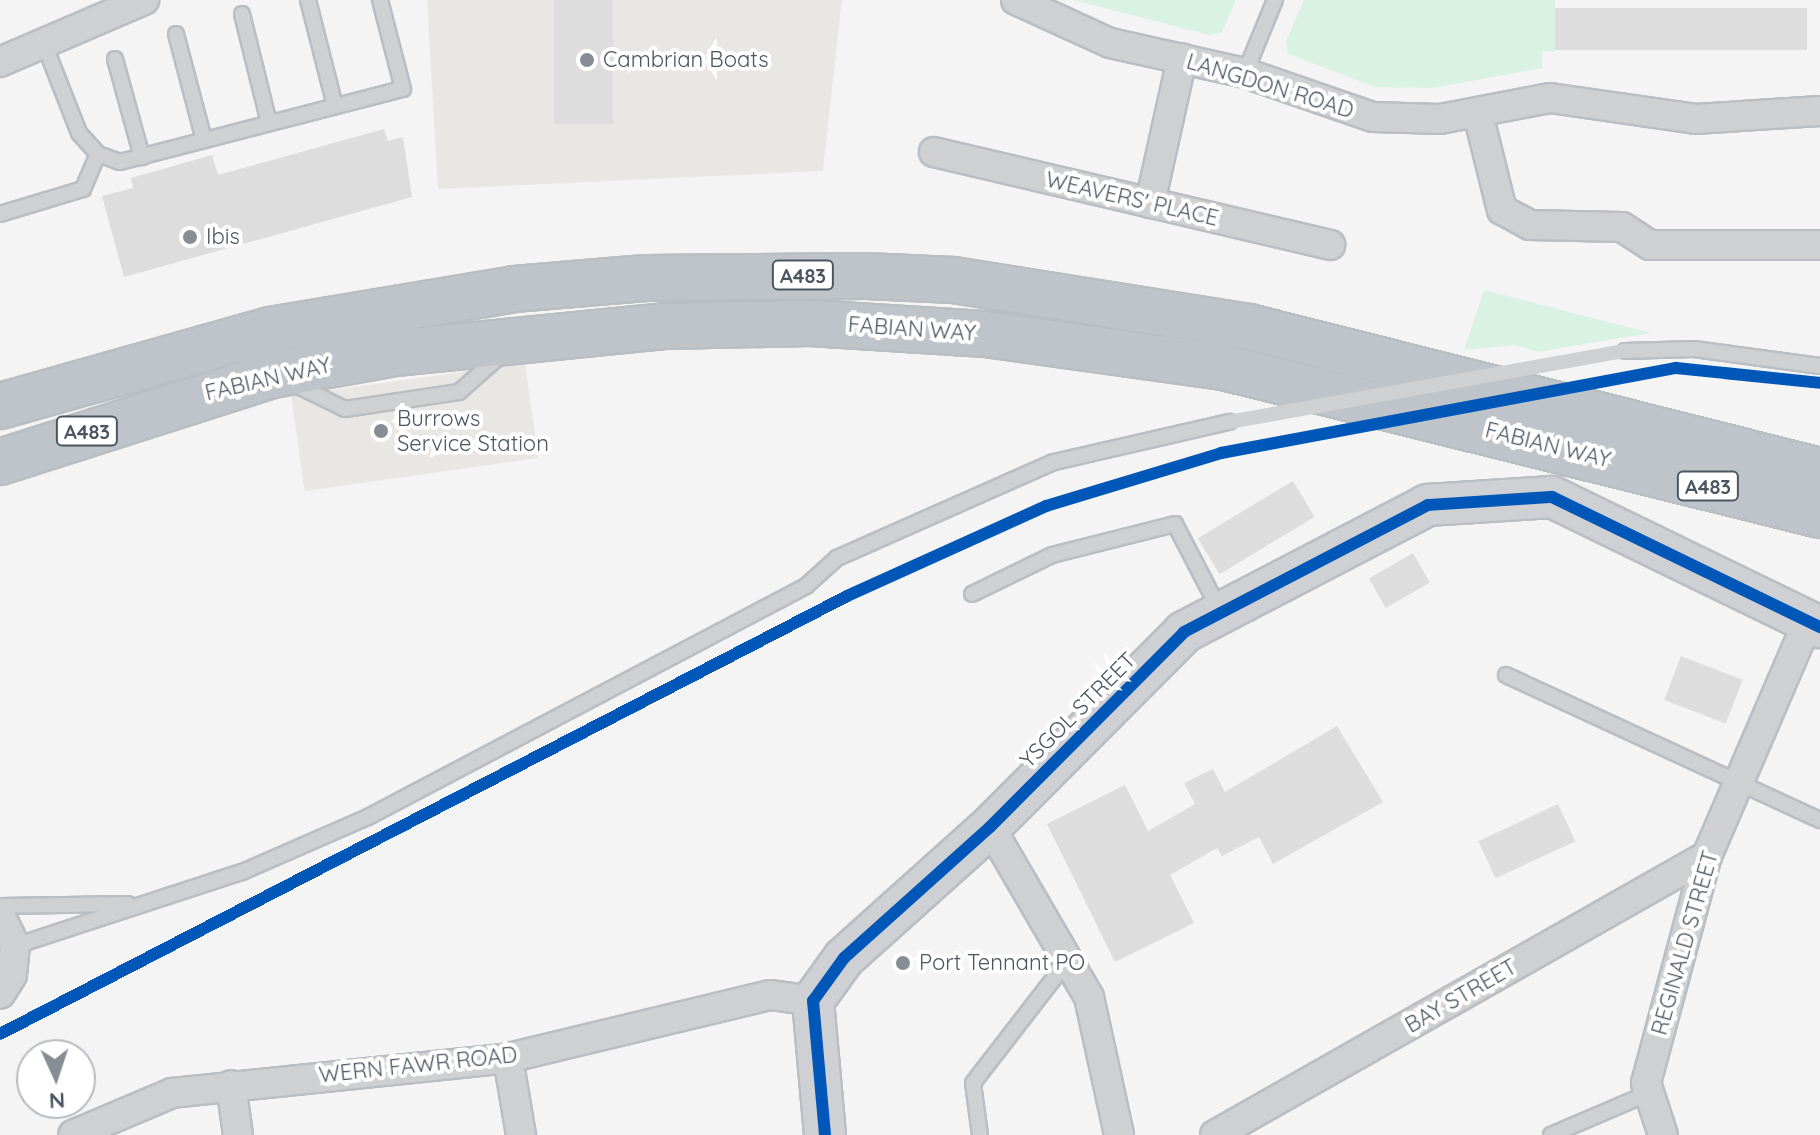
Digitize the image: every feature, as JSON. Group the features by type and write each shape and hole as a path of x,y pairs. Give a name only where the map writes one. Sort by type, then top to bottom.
{"highway":[{"name":"FABIAN WAY","path":"0,406 270,330 514,289 646,278 866,276 968,282 1249,327 1820,471"},
{"name":"FABIAN WAY","path":"0,462 272,375 524,337 810,323 1134,352 1311,385 1820,515"}],"street":[{"path":"0,62 144,0"},
{"name":"LANGDON ROAD","path":"1016,0 1110,43 1245,73 1373,117 1478,114 1550,98 1695,119 1820,111"},
{"path":"1150,203 1182,59"},
{"path":"1478,114 1502,210 1530,225 1622,227 1650,245 1820,245"},
{"name":"WEAVERS' PLACE","path":"934,152 1330,245"},
{"name":"YSGOL STREET","path":"813,1001 844,958 990,827 1184,632 1428,505 1552,497 1814,624"},
{"name":"REGINALD STREET","path":"1663,1135 1646,1083 1707,856 1814,624"},
{"path":"990,827 1089,997 1119,1135"},
{"name":"BAY STREET","path":"1215,1135 1251,1126 1707,856"},
{"path":"0,915 15,946 12,975 0,994"},
{"name":"WERN FAWR ROAD","path":"73,1135 131,1106 231,1085 508,1058 771,995 813,1001"},
{"path":"813,1001 825,1135"},
{"path":"508,1058 521,1135"},
{"path":"231,1085 238,1135"}],"lane":[{"path":"308,0 335,106"},
{"path":"43,41 79,133 98,154 120,162 403,89 380,0"},
{"path":"1245,73 1275,0"},
{"path":"242,14 269,123"},
{"path":"176,34 204,140"},
{"path":"115,59 142,157"},
{"path":"0,214 83,189 98,154"},
{"path":"15,946 242,872 368,817 806,586 837,558 1054,462 1229,422 1625,351 1694,349 1820,366"},
{"path":"972,594 1052,555 1175,524 1221,613"},
{"path":"1506,675 1820,820"},
{"path":"0,906 137,904"},
{"path":"980,1135 973,1083 1068,960"},
{"path":"1551,1135 1649,1093"}],"shaded area":[{"path":"427,0 842,0 823,171 438,189"},
{"path":"525,363 538,458 305,491 291,396"}],"green space":[{"path":"1073,0 1236,0 1222,32 1209,35"},
{"path":"1304,0 1555,0 1555,52 1542,51 1542,68 1432,88 1375,87 1288,54 1286,41"},
{"path":"1484,290 1651,333 1538,352 1515,345 1464,350"}],"building":[{"name":"Cambrian Boats","path":"554,0 613,0 613,124 554,124"},
{"path":"1555,8 1807,8 1807,50 1555,50"},
{"name":"Ibis","path":"384,129 388,141 403,137 412,197 124,277 102,196 133,188 131,178 212,155 218,175"},
{"path":"1293,481 1315,517 1219,574 1198,538"},
{"path":"1413,553 1430,582 1386,608 1369,578"},
{"path":"1681,656 1743,680 1726,724 1664,700"},
{"path":"1337,726 1383,802 1273,864 1259,837 1222,856 1217,848 1170,875 1194,923 1115,962 1047,824 1125,785 1148,831 1195,804 1184,783 1213,769 1225,792"},
{"path":"1558,804 1575,841 1496,878 1478,841"}],"cycle path":[{"path":"0,1034 847,596 1046,506 1221,453 1676,368 1820,383"},
{"path":"825,1135 813,1001 844,958 990,827 1184,632 1428,505 1552,497 1820,627"}],"place":[{"name":"Cambrian Boats","path":"587,60"},
{"name":"Ibis","path":"190,237"},
{"name":"Burrows Service Station","path":"381,431"},
{"name":"Port Tennant PO","path":"903,963"}]}
